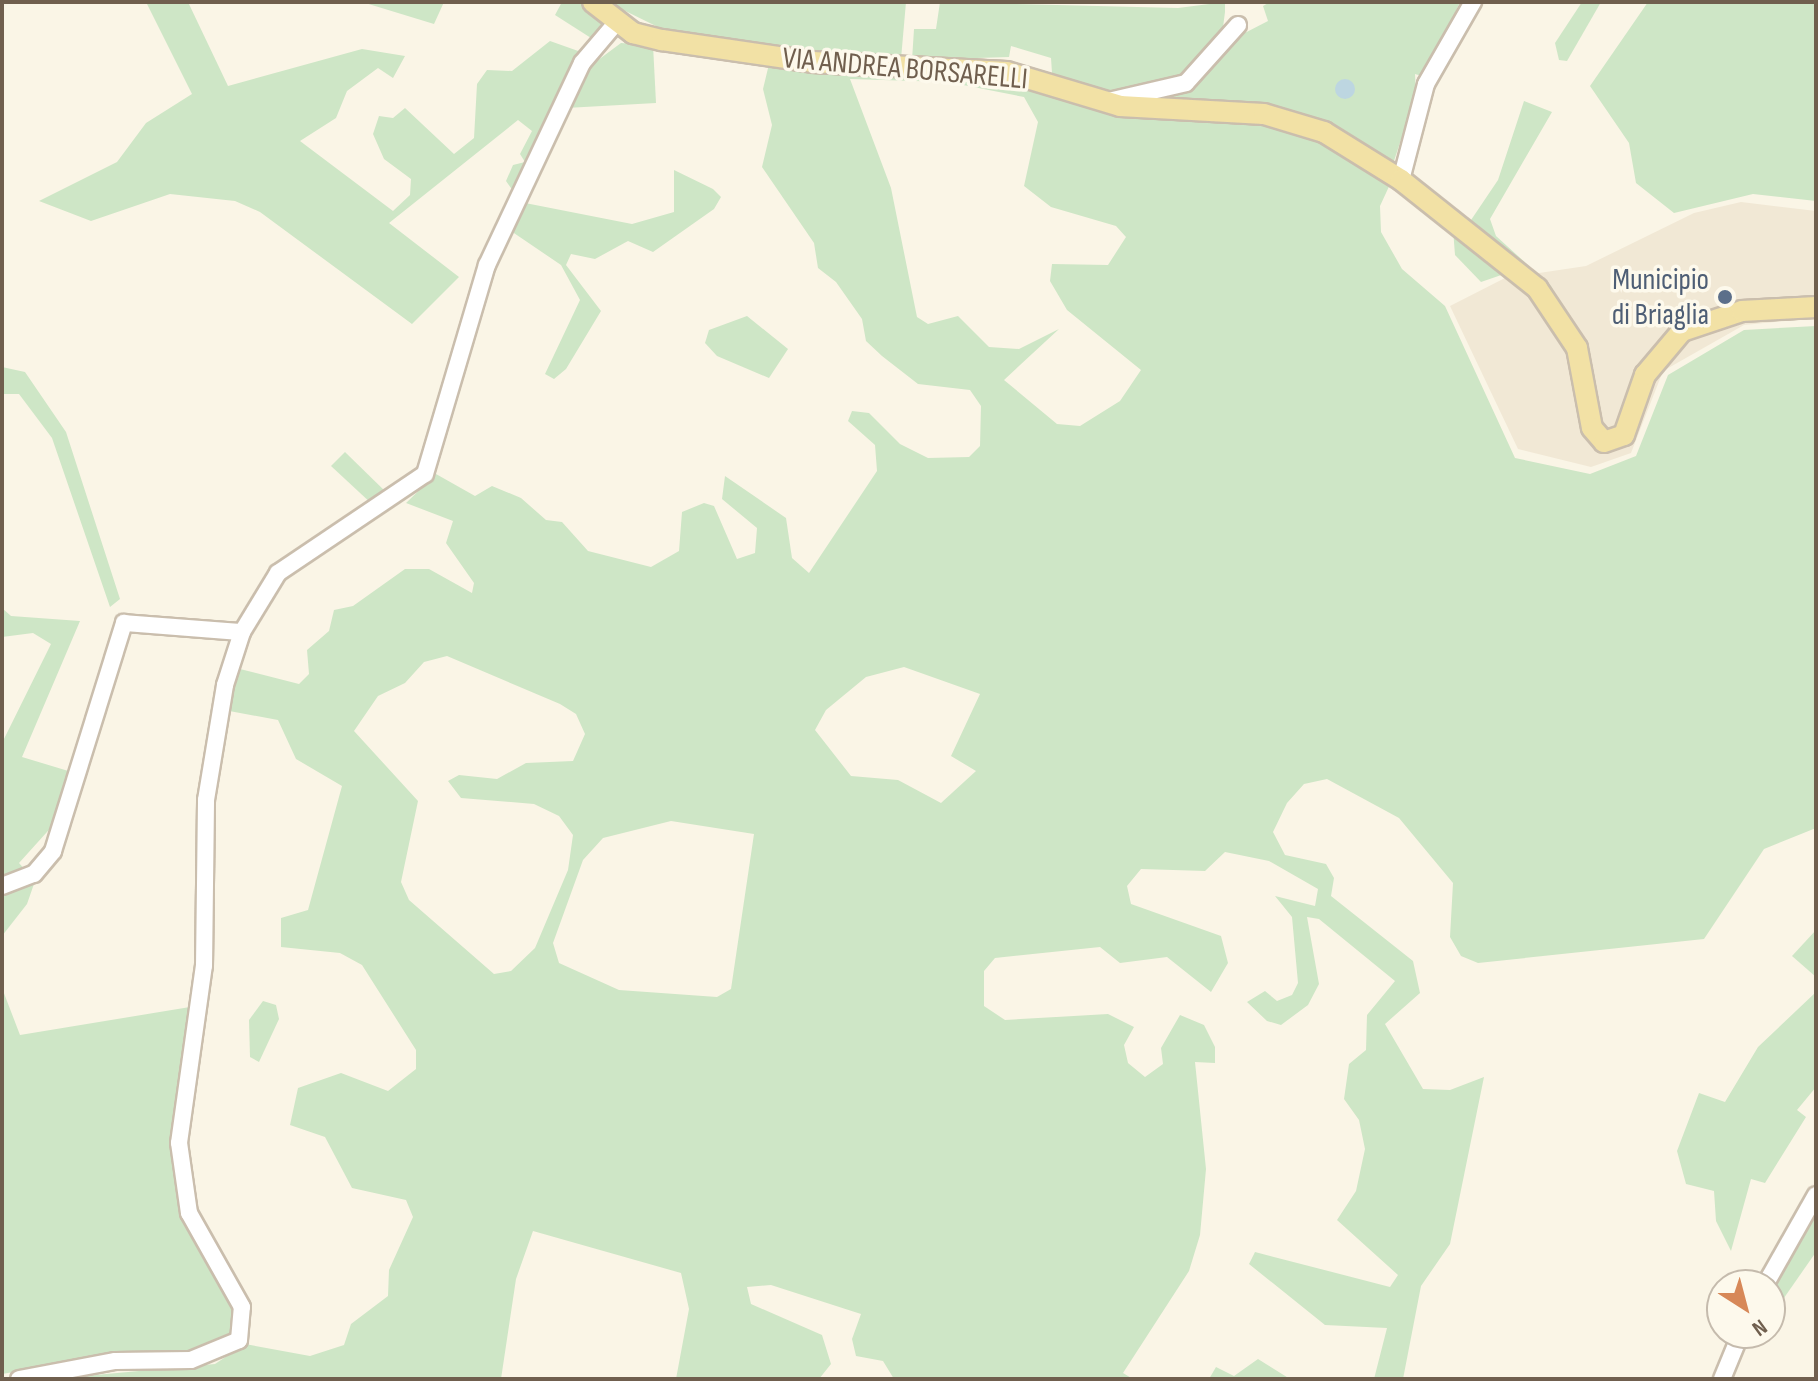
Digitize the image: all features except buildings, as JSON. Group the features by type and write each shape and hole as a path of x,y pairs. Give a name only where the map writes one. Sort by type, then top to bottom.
{"main road":[{"name":"VIA ANDREA BORSARELLI","path":"593,2 616,23 662,40 786,60 1007,72 1104,102 1286,118 1348,145 1401,180 1547,299 1583,362 1592,428 1604,442 1624,435 1645,375 1682,331 1742,311 1816,307"}],"street":[{"path":"1401,180 1426,84 1473,2"},
{"path":"19,1379 115,1361 213,1356 234,1346 243,1331 237,1294 189,1213 179,1143 204,966 209,765 242,632 290,563 409,491 425,474 487,265 582,63 616,23"},
{"path":"1104,102 1186,83 1238,25"},
{"path":"2,886 34,874 53,851 118,629 139,619 242,632"},
{"path":"1774,1269 1816,1195"},
{"path":"1722,1379 1734,1349"}],"shaded area":[{"path":"1741,202 1816,211 1816,318 1744,325 1663,371 1631,453 1591,467 1518,449 1450,306 1505,278 1586,266 1694,213"}],"green space":[{"path":"146,2 188,2 228,86 362,49 405,56 393,78 378,68 347,91 336,118 300,141 393,211 410,195 411,179 384,159 373,134 379,116 393,118 405,108 454,154 474,138 477,84 487,70 512,71 550,41 581,52 513,191 506,181 513,165 525,162 520,154 532,131 518,120 389,223 459,277 412,324 260,212 235,201 170,194 91,221 39,201 117,162 146,123 192,94"},
{"path":"362,2 444,2 434,24"},
{"path":"562,2 583,2 602,25 591,38 555,15"},
{"path":"607,2 906,2 901,59 776,49 662,29"},
{"path":"940,2 1178,8 1225,2 1225,12 1222,35 1184,77 1112,92 1052,73 1051,58 1011,46 1009,57 912,60 914,29 936,29"},
{"path":"1270,2 1460,2 1425,77 1415,74 1416,94 1393,164 1349,136 1148,100 1198,82 1235,38 1268,21 1263,6"},
{"path":"1582,2 1601,2 1567,61 1559,60 1555,43"},
{"path":"1648,2 1816,2 1816,201 1753,194 1674,213 1636,183 1629,143 1590,86"},
{"path":"621,43 653,45 656,103 566,108 582,72"},
{"path":"769,64 986,77 1311,132 1392,180 1380,206 1381,232 1402,269 1445,306 1515,458 1590,474 1636,456 1668,375 1744,330 1816,326 1816,828 1764,849 1704,939 1478,963 1461,956 1450,937 1453,883 1399,818 1327,779 1304,784 1287,803 1273,832 1285,855 1326,864 1334,878 1331,896 1413,961 1420,993 1385,1024 1423,1089 1450,1090 1484,1077 1450,1244 1421,1286 1403,1379 1374,1379 1387,1328 1325,1325 1249,1264 1255,1252 1390,1287 1398,1275 1337,1220 1356,1191 1365,1149 1359,1120 1344,1099 1349,1064 1366,1050 1367,1015 1395,981 1319,919 1307,917 1319,984 1308,1005 1281,1025 1267,1021 1247,1002 1265,991 1277,1001 1292,995 1298,983 1292,917 1275,896 1315,906 1318,889 1269,861 1225,852 1205,871 1141,869 1127,886 1131,904 1221,936 1228,963 1211,992 1167,957 1120,963 1100,947 995,958 984,971 984,1006 1005,1020 1108,1014 1134,1027 1124,1045 1128,1063 1145,1077 1163,1064 1161,1048 1180,1015 1204,1025 1215,1047 1215,1063 1195,1062 1206,1169 1200,1235 1189,1271 1123,1373 1133,1379 894,1379 883,1361 856,1356 852,1339 861,1314 771,1285 747,1287 751,1304 822,1335 831,1364 819,1379 676,1379 689,1309 681,1273 533,1231 516,1279 501,1379 52,1379 215,1364 245,1344 310,1356 344,1345 351,1324 388,1296 389,1270 413,1217 406,1200 352,1188 325,1137 290,1125 298,1088 341,1073 388,1091 416,1069 416,1050 362,965 340,953 281,947 281,918 308,910 342,786 296,759 278,720 224,710 236,668 299,684 309,674 307,650 329,631 334,610 353,606 405,569 429,569 472,593 474,583 446,543 453,521 406,503 436,474 475,496 492,486 521,498 546,520 562,522 588,551 651,567 679,551 682,512 704,503 714,506 737,559 755,553 757,528 722,499 725,476 786,518 792,558 809,573 877,471 875,445 848,421 852,411 869,413 900,444 928,458 969,457 980,446 981,406 970,390 918,384 882,356 866,341 862,319 836,282 818,268 814,243 762,167 772,125 763,89","holes":["850,79 948,82 1024,97 1038,122 1024,186 1051,207 1116,226 1126,237 1108,265 1052,264 1050,281 1067,310 1141,370 1120,401 1080,426 1057,424 1004,380 1059,329 1019,349 989,347 958,316 928,324 917,317 891,188","447,656 560,704 576,714 585,734 573,761 526,763 497,779 459,775 448,781 461,798 534,804 559,816 573,835 568,870 535,948 511,971 494,974 409,900 401,882 418,801 354,731 378,696 405,683 424,662","904,667 980,694 951,756 976,771 941,803 898,780 851,776 815,730 826,710 866,677","671,821 754,834 731,989 717,997 619,990 559,963 553,943 583,860 603,838"]},
{"path":"1524,101 1552,112 1490,219 1496,236 1551,286 1577,334 1469,223 1498,180"},
{"path":"674,170 713,189 721,197 714,209 653,252 628,241 595,259 571,254 566,265 601,311 566,369 554,379 545,374 580,300 561,265 508,229 520,202 632,224 674,212"},
{"path":"1453,229 1510,272 1481,282 1455,255"},
{"path":"747,316 788,349 769,378 717,356 705,343 709,330"},
{"path":"2,367 25,372 66,432 120,599 110,607 52,438 19,394 2,394"},
{"path":"345,452 389,495 373,505 331,466"},
{"path":"2,608 11,616 80,621 22,757 75,773 56,822 19,863 35,881 27,904 2,936 2,743 51,644 33,633 2,637"},
{"path":"1816,930 1816,977 1792,956"},
{"path":"2,988 20,1035 190,1007 172,1159 189,1232 233,1306 234,1328 225,1342 196,1351 113,1355 2,1374"},
{"path":"1816,992 1816,1087 1797,1110 1806,1117 1765,1183 1751,1179 1731,1251 1716,1221 1714,1191 1686,1184 1677,1151 1699,1093 1725,1102 1758,1047"},
{"path":"263,1001 276,1005 279,1019 259,1062 250,1057 249,1020"},
{"path":"1816,1208 1816,1252 1786,1295 1786,1269 1781,1269"},
{"path":"1258,1359 1290,1379 1209,1379 1216,1367 1234,1376"}],"water":[{"path":"1341,79 1349,79 1355,89 1349,99 1341,99 1335,93 1335,85"}],"place":[{"name":"Municipio di Briaglia","path":"1725,297"}]}
